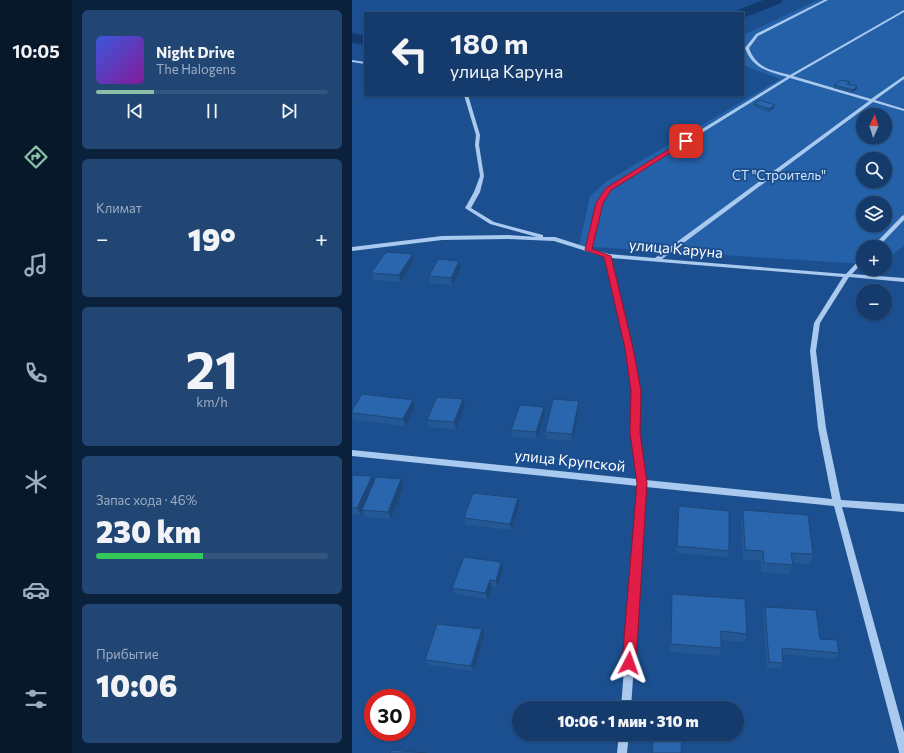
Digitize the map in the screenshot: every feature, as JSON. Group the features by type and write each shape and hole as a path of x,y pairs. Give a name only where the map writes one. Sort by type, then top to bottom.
{"street":[{"path":"826,0 757,35 746,48 756,64 789,78 904,110"},
{"path":"588,250 600,203 608,189 789,78 904,11"},
{"path":"352,61 364,64"},
{"path":"656,260 904,77"},
{"path":"466,96 478,135 477,145 482,176 468,208 492,223 555,239"},
{"path":"881,240 904,217"},
{"name":"улица Каруна","path":"352,249 442,238 508,237 555,239 608,256 904,280"},
{"path":"608,256 629,348 636,391 635,433 642,483 626,701"},
{"path":"856,266 847,276 817,323 813,351 822,428 837,503 904,752"},
{"name":"улица Крупской","path":"352,452 837,503 904,508"},
{"path":"622,753 623,741"}],"green space":[{"name":"СТ \"Строитель\"","path":"818,0 904,0 904,246 892,255 892,240 856,240 856,264 579,246 590,196 607,181 780,79 747,67 744,64 744,35"}],"building":[{"path":"841,80 850,82 847,84 857,86 853,90 834,85"},
{"path":"760,100 775,105 769,109 754,104"},
{"path":"386,252 413,254 399,275 371,273"},
{"path":"438,259 459,261 451,278 429,276"},
{"path":"362,394 413,400 403,419 352,413 352,410"},
{"path":"437,397 463,399 454,422 427,420"},
{"path":"553,399 579,401 572,434 545,432"},
{"path":"520,405 544,407 536,432 511,430"},
{"path":"352,475 372,476 357,508 352,508"},
{"path":"376,477 401,479 388,512 362,510"},
{"path":"473,493 518,498 510,524 464,518"},
{"path":"679,506 729,511 729,551 677,546"},
{"path":"743,510 808,515 813,554 791,553 793,565 764,563 763,551 745,550"},
{"path":"464,557 501,562 496,581 490,580 485,593 452,588"},
{"path":"672,594 745,599 747,634 721,631 721,648 671,644"},
{"path":"765,607 816,610 820,639 837,640 839,653 782,648 783,663 769,662"},
{"path":"437,624 482,629 471,666 425,660"},
{"path":"653,741 682,741 681,753 652,753"},
{"path":"391,750 426,753 390,753"}],"waterway":[{"path":"744,13 776,0"},
{"path":"352,38 364,40"}],"route":[{"path":"629,663 642,483 635,433 636,391 629,348 608,256 588,250 600,203 608,189 686,141"}]}
